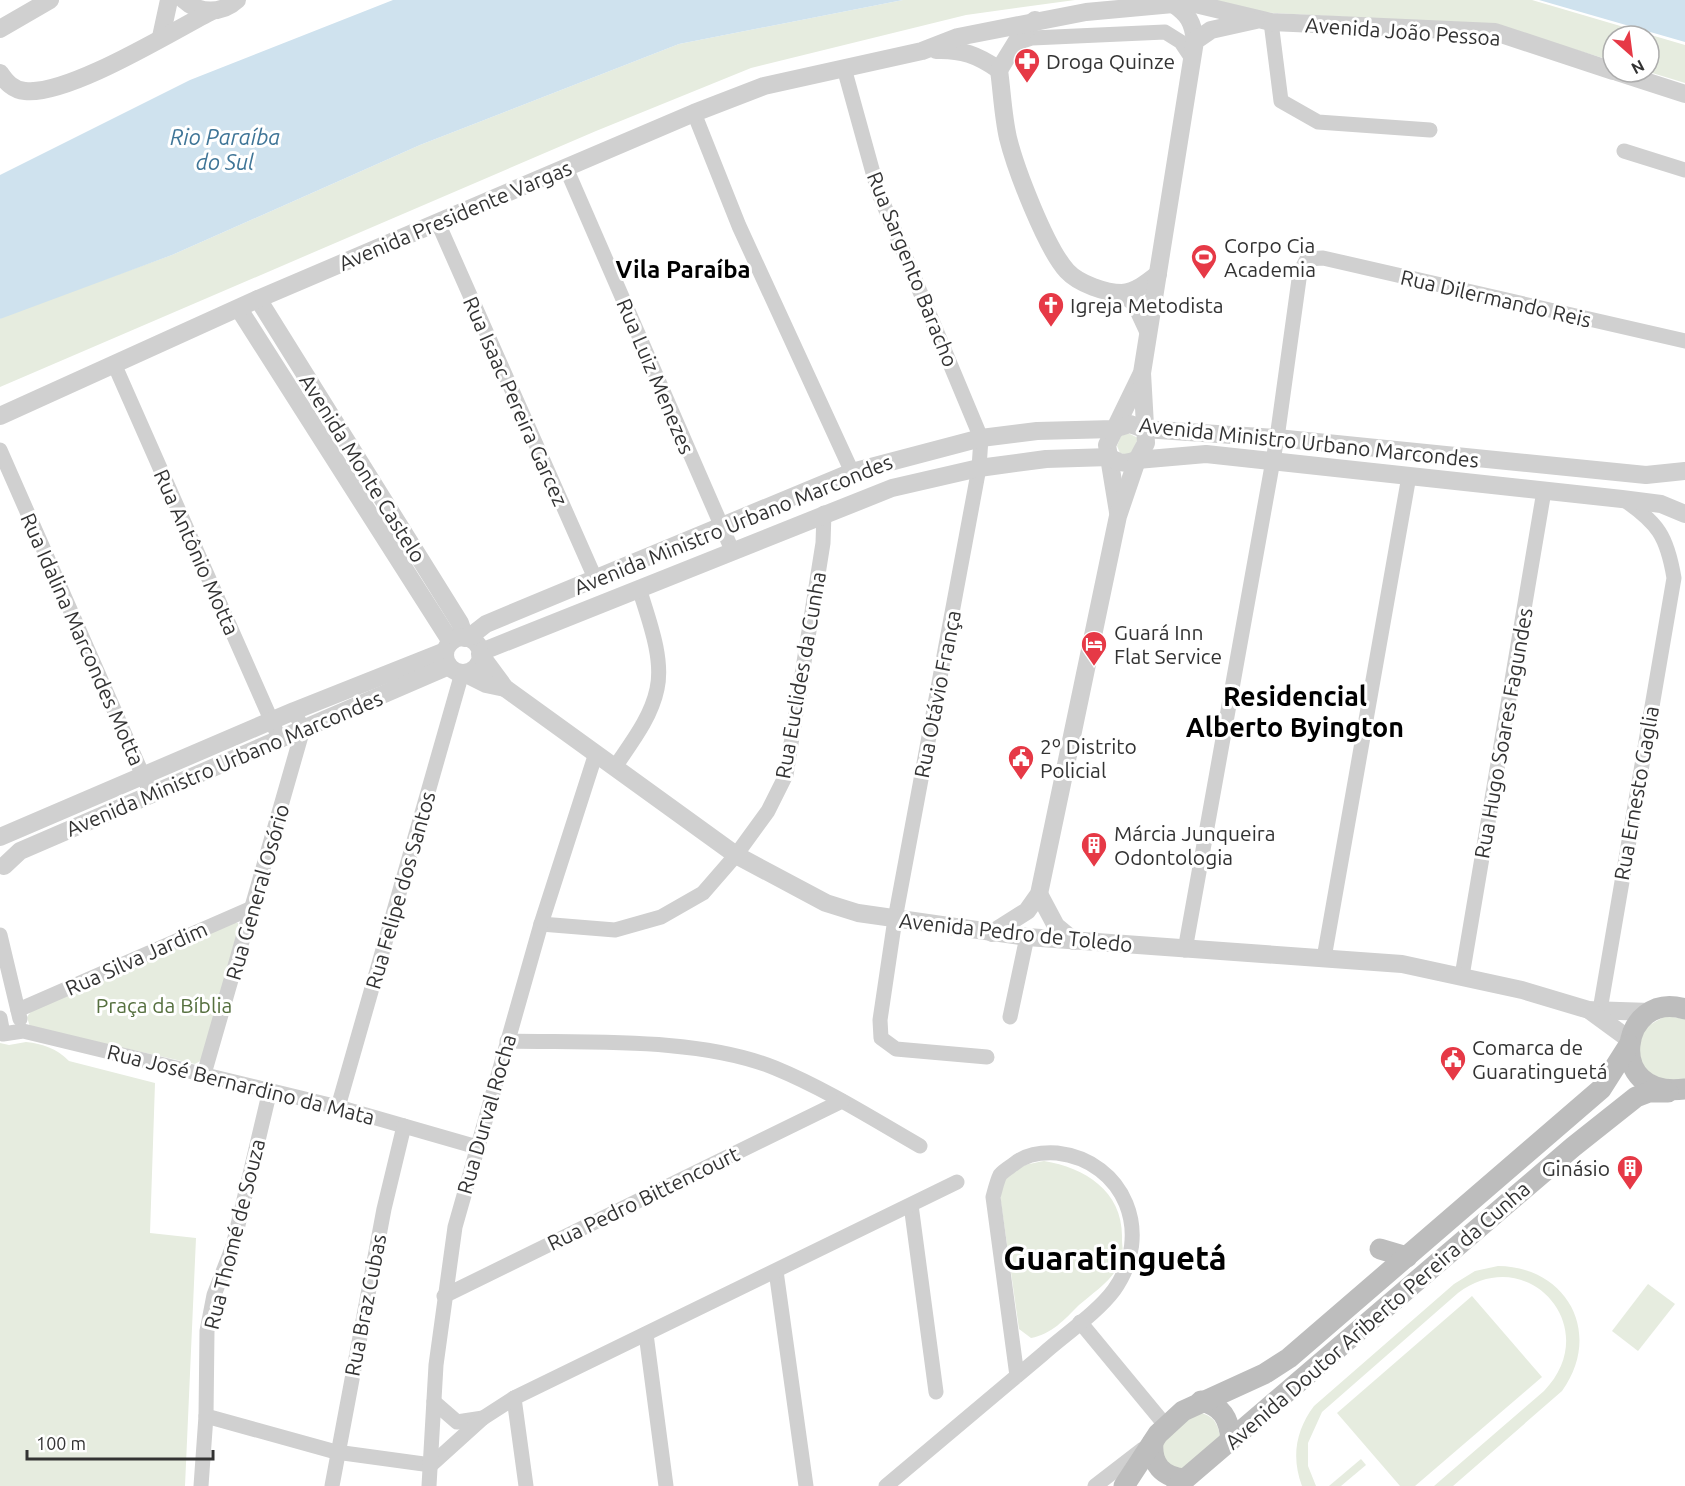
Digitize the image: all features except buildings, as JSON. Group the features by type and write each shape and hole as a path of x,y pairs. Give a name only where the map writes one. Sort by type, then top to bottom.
{"main road":[{"path":"1667,1009 1685,991"},
{"name":"Avenida Doutor Ariberto Pereira da Cunha","path":"1124,1486 1159,1434 1183,1411 1264,1374 1289,1359 1601,1089 1638,1023 1667,1009"},
{"path":"1629,1042 1630,1061 1639,1078 1650,1086 1677,1090"},
{"name":"Avenida Doutor Ariberto Pereira da Cunha","path":"1181,1483 1573,1147 1636,1097 1649,1092 1677,1090"},
{"path":"1380,1248 1407,1257"},
{"path":"1201,1401 1215,1404 1222,1410 1230,1428 1231,1440"},
{"path":"1159,1434 1152,1455 1158,1468 1181,1483"}],"street":[{"path":"0,29 50,0"},
{"path":"161,37 169,0"},
{"path":"184,0 200,10 212,11 224,9 237,0"},
{"name":"Avenida João Pessoa","path":"1146,4 1191,3 1266,21 1495,33 1601,67"},
{"name":"Avenida Presidente Vargas","path":"0,416 115,366 258,299 694,113 764,86 922,51 958,37 1092,6 1146,4"},
{"path":"1010,1017 1033,938 1038,902 1118,516 1137,460 1146,444 1142,373 1188,96 1193,49 1193,27 1187,14 1173,4"},
{"path":"3,77 24,91 49,90 84,77 212,11"},
{"path":"1035,20 1014,44 999,70 1008,138 1024,188 1052,247 1068,272 1088,285 1122,292 1141,287 1158,274"},
{"path":"1266,21 1281,101 1318,122 1430,130"},
{"name":"Avenida João Pessoa","path":"1193,49 1211,30 1266,21"},
{"path":"1014,44 1032,38 1165,32 1193,49"},
{"name":"Avenida Presidente Vargas","path":"922,51 967,52 982,58 999,70"},
{"name":"Rua Sargento Baracho","path":"844,68 878,191 981,438 979,468"},
{"name":"Avenida João Pessoa","path":"1655,84 1685,94"},
{"path":"694,113 740,225 852,472"},
{"path":"1624,151 1685,170"},
{"name":"Rua Luiz Menezes","path":"566,168 732,550"},
{"name":"Rua Isaac Pereira Garcez","path":"438,223 595,578"},
{"name":"Rua Dilermando Reis","path":"1276,438 1300,272 1307,259 1323,258 1685,341"},
{"path":"1122,292 1135,303 1148,331"},
{"name":"Avenida Monte Castelo","path":"258,299 460,623 458,654"},
{"name":"Avenida Monte Castelo","path":"239,309 458,654"},
{"name":"Rua Antônio Motta","path":"115,366 280,739"},
{"path":"1118,516 1107,445 1142,373"},
{"name":"Avenida Ministro Urbano Marcondes","path":"1,868 20,850 303,729 458,654 486,624 852,472 981,438 1037,431 1114,429 1130,424 1144,429 1276,438 1646,475 1685,471"},
{"path":"1185,950 1276,438"},
{"name":"Rua Idalina Marcondes Motta","path":"0,450 151,794"},
{"name":"Avenida Ministro Urbano Marcondes","path":"481,653 824,513 892,488 979,468 1046,459 1110,458 1117,463 1127,464 1137,460 1206,454 1622,499 1661,504 1685,514"},
{"name":"Rua Otávio França","path":"979,468 895,919 880,1020 880,1038 896,1049 987,1057"},
{"path":"1323,958 1409,476"},
{"name":"Rua Hugo Soares Fagundes","path":"1462,976 1544,490"},
{"path":"1622,499 1647,516 1664,536 1679,573"},
{"name":"Rua Euclides da Cunha","path":"541,924 615,930 661,917 703,893 736,855 768,811 786,776 823,543 824,513"},
{"name":"Rua Ernesto Gaglia","path":"1594,1010 1679,573"},
{"path":"615,767 642,726 658,688 656,643 639,588"},
{"path":"458,654 477,643 481,653 506,688"},
{"path":"458,654 474,669 480,662 481,653"},
{"path":"458,654 486,684 506,688"},
{"name":"Avenida Ministro Urbano Marcondes","path":"0,837 294,711 458,654"},
{"name":"Rua Felipe dos Santos","path":"338,1107 458,654"},
{"name":"Avenida Pedro de Toledo","path":"506,688 736,855 826,903 858,913 1033,938 1401,964 1462,976 1594,1010 1667,1009"},
{"path":"294,711 303,729"},
{"name":"Rua General Osório","path":"204,1074 303,729"},
{"name":"Rua Durval Rocha","path":"429,1486 444,1296 455,1227 541,924 596,753"},
{"path":"992,933 1038,902"},
{"path":"1038,902 1056,926 1074,941"},
{"name":"Rua Silva Jardim","path":"18,1010 254,906"},
{"path":"0,935 23,1030"},
{"name":"Avenida Pedro de Toledo","path":"1594,1010 1629,1042"},
{"name":"Rua José Bernardino da Mata","path":"0,1018 3,1034 23,1030 338,1107 477,1147"},
{"path":"507,1041 640,1044 712,1051 773,1067 842,1101 920,1146"},
{"name":"Rua Thomé de Souza","path":"201,1486 206,1416 207,1331 212,1304 233,1246 270,1090"},
{"name":"Rua Pedro Bittencourt","path":"444,1296 842,1101"},
{"name":"Rua Braz Cubas","path":"332,1486 336,1452 384,1209 404,1126"},
{"path":"886,1486 1017,1376 1080,1322 1114,1290 1128,1260 1133,1232 1128,1206 1114,1183 1098,1166 1074,1155 1044,1152 1021,1158 1000,1174 993,1197 1017,1376"},
{"path":"206,1416 336,1452 430,1465 483,1418 514,1398 957,1182"},
{"path":"911,1205 936,1392"},
{"path":"776,1271 807,1486"},
{"path":"1080,1322 1159,1434"},
{"path":"646,1334 666,1486"},
{"path":"514,1398 526,1486"},
{"path":"434,1402 457,1422 483,1418"},
{"name":"Avenida Doutor Ariberto Pereira da Cunha","path":"1095,1486 1159,1434"}],"green space":[{"path":"903,0 1075,0 966,15 751,68 596,131 0,387 0,319 6,315 172,255 420,145 679,44"},
{"path":"1214,0 1532,0 1614,24 1601,24 1601,57 1493,25 1258,12"},
{"path":"1661,38 1685,45 1685,83 1661,76"},
{"path":"1128,433 1138,438 1131,456 1120,453 1117,446 1121,436"},
{"name":"Praça da Bíblia","path":"230,921 238,923 240,932 202,1060 195,1064 30,1027 27,1017 34,1007"},
{"path":"1666,1016 1685,1019 1685,1079 1669,1083 1641,1068 1640,1048 1644,1031"},
{"path":"26,1042 49,1047 69,1061 155,1083 150,1233 196,1238 185,1486 0,1486 0,1043 9,1045"},
{"path":"1044,1161 1059,1164 1088,1176 1100,1185 1117,1208 1121,1223 1123,1254 1115,1272 1104,1284 1057,1326 1031,1338 1019,1329 1000,1195 1006,1179 1014,1170"},
{"path":"1498,1266 1523,1269 1543,1278 1560,1291 1572,1308 1578,1327 1579,1348 1574,1369 1562,1391 1453,1486 1434,1486 1544,1391 1561,1367 1566,1342 1562,1319 1550,1299 1532,1285 1510,1278 1484,1280 1458,1293 1322,1412 1308,1443 1308,1466 1316,1486 1302,1486 1297,1465 1297,1444 1303,1425 1314,1406 1454,1284 1475,1271"},
{"path":"1648,1284 1675,1304 1638,1351 1612,1331"},
{"path":"1472,1296 1542,1377 1415,1486 1400,1486 1337,1413"},
{"path":"1201,1413 1216,1423 1221,1440 1181,1473 1168,1471 1159,1445 1190,1417"},
{"path":"1361,1459 1366,1465 1341,1486 1329,1486"}],"water":[{"name":"Rio Paraíba do Sul","path":"393,0 903,0 679,44 420,145 172,255 0,319 0,175 190,80"},
{"path":"1539,0 1685,0 1685,42 1661,35 1661,24 1622,24"}],"place":[{"name":"Droga Quinze","path":"1027,84"},
{"name":"Corpo Cia Academia","path":"1204,280"},
{"name":"Igreja Metodista","path":"1051,328"},
{"name":"Guará Inn Flat Service","path":"1094,667"},
{"name":"2º Distrito Policial","path":"1021,781"},
{"name":"Márcia Junqueira Odontologia","path":"1094,868"},
{"name":"Comarca de Guaratinguetá","path":"1453,1082"},
{"name":"Ginásio","path":"1630,1191"}],"district":[{"name":"Vila Paraíba","path":"683,269"},
{"name":"Residencial Alberto Byington","path":"1295,712"},
{"name":"Guaratinguetá","path":"1115,1257"}]}
